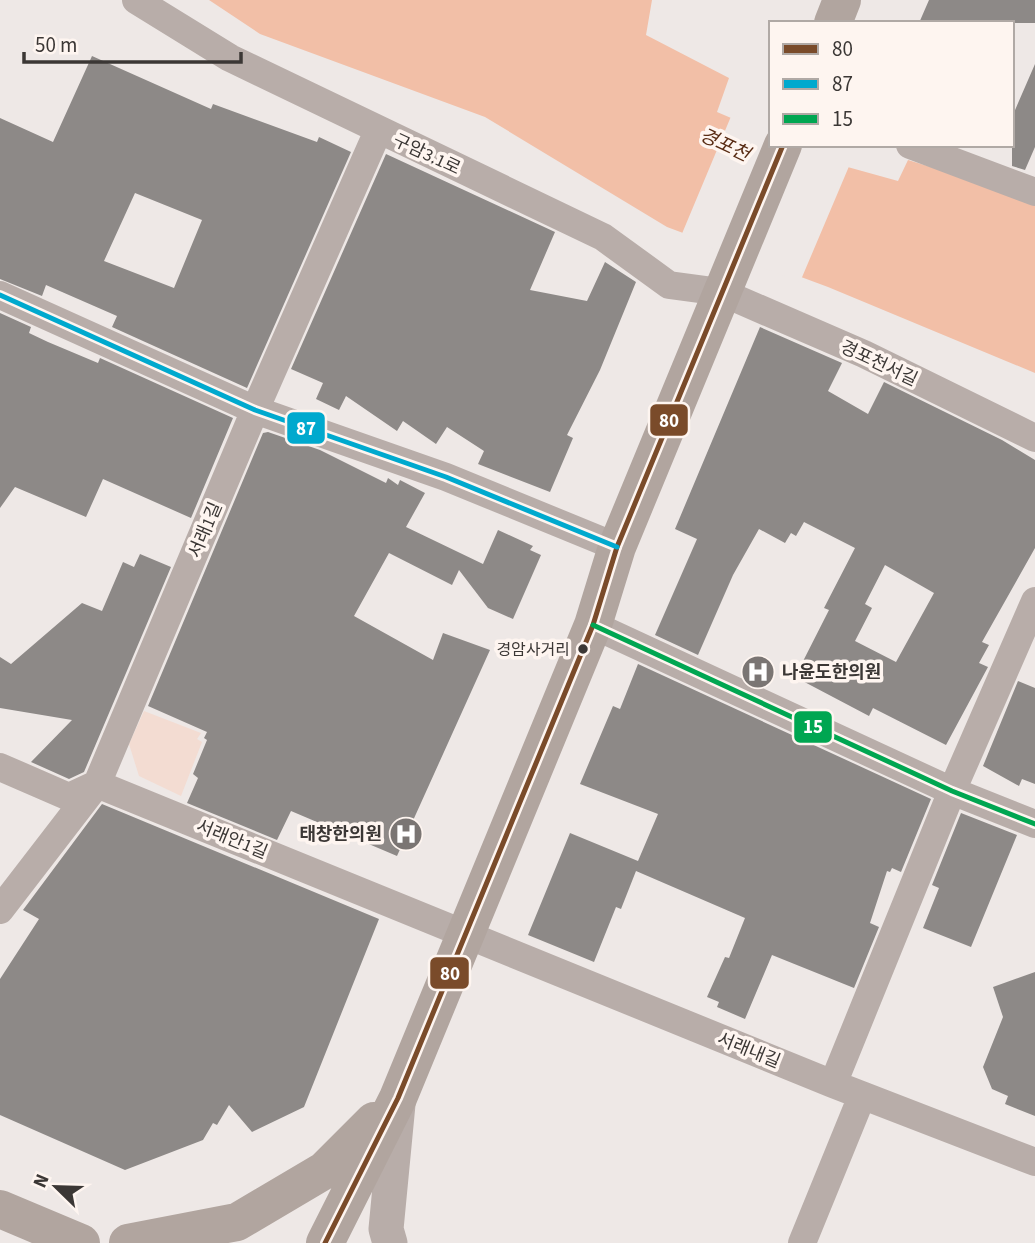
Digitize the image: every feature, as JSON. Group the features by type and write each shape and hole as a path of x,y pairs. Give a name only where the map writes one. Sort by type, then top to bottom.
{"main road":[{"path":"834,21 842,0"},
{"path":"325,1243 398,1098 593,625 617,547 782,147"},
{"path":"128,1243 237,1222 326,1170 398,1098"},
{"path":"0,1209 81,1243"}],"street":[{"name":"구암3.1로","path":"136,0 230,58 603,237 669,285 724,285"},
{"name":"서래1길","path":"0,910 97,784 255,410 378,131"},
{"path":"916,147 1035,192"},
{"name":"경포천서길","path":"724,285 1035,438"},
{"path":"0,295 255,410 446,477 617,547"},
{"path":"833,1084 952,792 1035,601"},
{"path":"593,625 952,792 1035,824"},
{"path":"0,767 69,797 97,784"},
{"name":"서래안1길","path":"97,784 465,933"},
{"name":"서래내길","path":"465,933 862,1096 1035,1163"},
{"path":"802,1243 862,1096"},
{"path":"390,1243 386,1229 398,1098"}],"shaded area":[{"path":"144,711 201,733 197,739 202,742 181,796 139,776 129,744"}],"water":[{"name":"경포천","path":"209,0 652,0 646,35 729,78 717,112 769,134 769,147 799,147 844,166 898,181 908,160 1025,196 1035,202 1035,373 828,287 667,227 485,117 260,34"}],"pier":[{"path":"732,114 769,130 769,147 809,147 850,164 800,282 681,236"}],"building":[{"path":"929,0 1035,0 1035,23 920,21"},
{"path":"92,56 211,109 213,104 317,142 319,137 351,152 247,388 112,327 117,316 46,285 42,296 0,279 0,118 53,142","holes":["135,193 202,220 174,288 104,261"]},
{"path":"1035,64 1035,147 1025,170 1012,166 1014,112"},
{"path":"386,154 555,232 530,290 587,301 605,262 636,282 600,370 567,435 573,438 550,492 478,464 484,451 447,427 436,444 403,421 397,431 346,396 339,410 316,399 323,383 291,369"},
{"path":"0,313 31,327 29,333 48,342 98,363 100,358 233,418 191,518 103,479 86,517 15,487 0,508"},
{"path":"760,327 842,363 828,391 868,414 884,382 1002,440 1035,460 1035,548 982,642 989,645 979,663 988,667 946,745 873,708 869,716 795,677 829,610 824,608 855,548 804,522 796,536 791,533 785,543 759,529 733,575 698,655 655,635 697,539 675,529","holes":["885,565 934,593 896,662 855,641 872,608 865,604"]},
{"path":"268,432 320,450 386,483 388,478 398,485 400,480 425,493 406,527 483,564 498,530 533,546 530,550 541,555 513,619 488,608 459,570 452,585 389,553 354,616 433,660 443,633 490,650 397,856 291,811 277,840 187,803 198,778 193,774 207,740 204,738 207,732 148,706 263,433"},
{"path":"140,554 171,567 84,772 69,779 31,762 72,720 0,708 0,657 11,664 82,603 102,611 123,562 134,567"},
{"path":"638,664 931,799 901,872 892,868 890,872 887,871 870,923 879,927 854,988 772,955 745,1019 717,1007 719,1002 707,997 725,957 729,958 745,918 636,871 621,909 616,907 594,962 528,935 570,833 638,861 658,814 580,784 613,706 620,709"},
{"path":"1018,681 1035,688 1035,784 1022,779 1019,786 983,766"},
{"path":"102,804 379,919 304,1107 252,1132 229,1105 217,1125 213,1123 203,1140 125,1170 0,1115 0,979 39,919 23,910"},
{"path":"961,813 1017,835 971,947 923,928 939,888 932,885"},
{"path":"1035,972 1035,1116 1005,1104 1008,1096 992,1089 983,1067 1003,1017 993,987"}],"transit line":[{"name":"80","path":"325,1243 398,1098 593,625 617,547 782,147"},
{"name":"87","path":"0,295 255,410 446,477 617,547"},
{"name":"15","path":"593,625 952,791 1035,824"}],"place":[{"name":"경암사거리","path":"583,649"},
{"name":"나윤도한의원","path":"758,672"},
{"name":"태창한의원","path":"406,834"}]}
